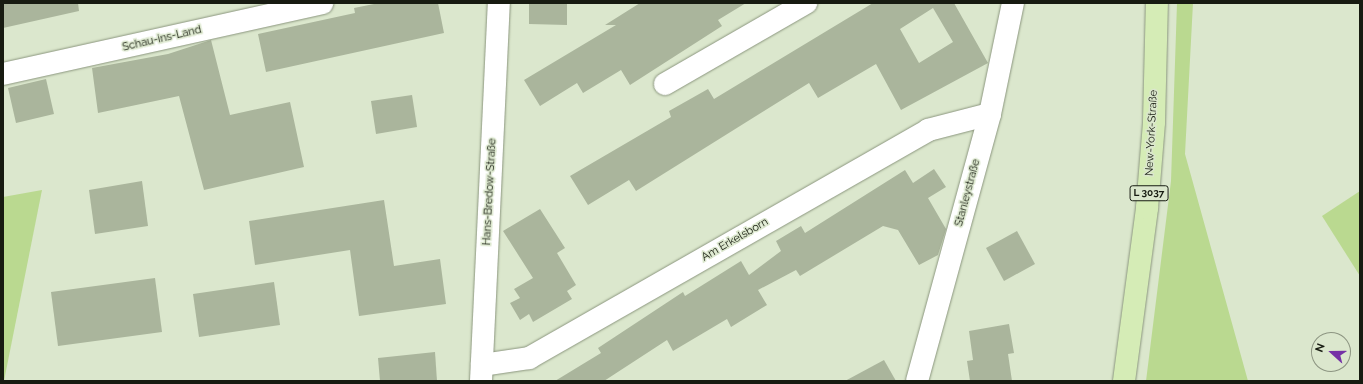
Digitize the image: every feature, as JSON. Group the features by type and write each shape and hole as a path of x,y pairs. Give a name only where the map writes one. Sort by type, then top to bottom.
{"main road":[{"name":"New-York-Straße","path":"1124,381 1147,208 1154,122 1157,3"}],"street":[{"name":"Schau-ins-Land","path":"3,74 322,3"},
{"name":"Hans-Bredow-Straße","path":"481,373 499,3"},
{"path":"665,84 806,3"},
{"name":"Stanleystraße","path":"917,381 990,114 1013,3"},
{"name":"Am Erkelsborn","path":"481,373 530,358 928,130 990,114"}],"green space":[{"path":"1177,3 1193,3 1185,154 1248,381 1146,381 1171,181"},
{"path":"42,190 4,381 3,381 3,197"},
{"path":"1360,191 1360,276 1322,216"}],"building":[{"path":"3,3 78,3 79,11 3,28"},
{"path":"379,3 438,3 444,33 266,72 258,34 355,13 354,8"},
{"path":"529,3 567,3 567,25 529,24"},
{"path":"640,3 746,3 718,20 722,26 630,85 621,70 583,93 577,83 540,106 524,80 616,25 605,25"},
{"path":"873,3 954,3 988,63 901,110 876,64 818,98 809,83 636,191 629,180 588,205 570,176 671,117 669,111 708,89 714,99","holes":["933,8 953,42 919,63 900,29"]},
{"path":"211,40 230,115 290,102 304,167 204,190 179,96 98,113 92,68 168,54"},
{"path":"46,79 54,114 16,123 8,88"},
{"path":"412,95 417,127 376,134 371,101"},
{"path":"934,169 946,187 928,198 946,229 938,255 919,265 898,230 883,226 800,276 796,270 758,290 767,305 731,327 727,319 673,351 667,340 604,381 555,381 601,353 598,348 683,292 685,296 741,261 749,275 781,251 776,241 801,226 805,233 905,170 913,183"},
{"path":"142,181 148,226 95,234 89,190"},
{"path":"384,200 394,266 440,259 446,304 359,316 350,250 255,265 249,221"},
{"path":"540,209 565,248 557,253 576,285 567,291 572,299 533,322 529,314 520,320 510,303 520,298 514,289 533,278 503,231"},
{"path":"1017,231 1035,264 1004,281 986,248"},
{"path":"155,278 162,332 58,346 51,292"},
{"path":"274,282 280,325 199,337 193,294"},
{"path":"1009,324 1014,353 1008,354 1012,381 970,381 967,361 973,360 969,331"},
{"path":"435,352 437,381 380,381 378,358"},
{"path":"884,360 896,381 845,381"}]}
